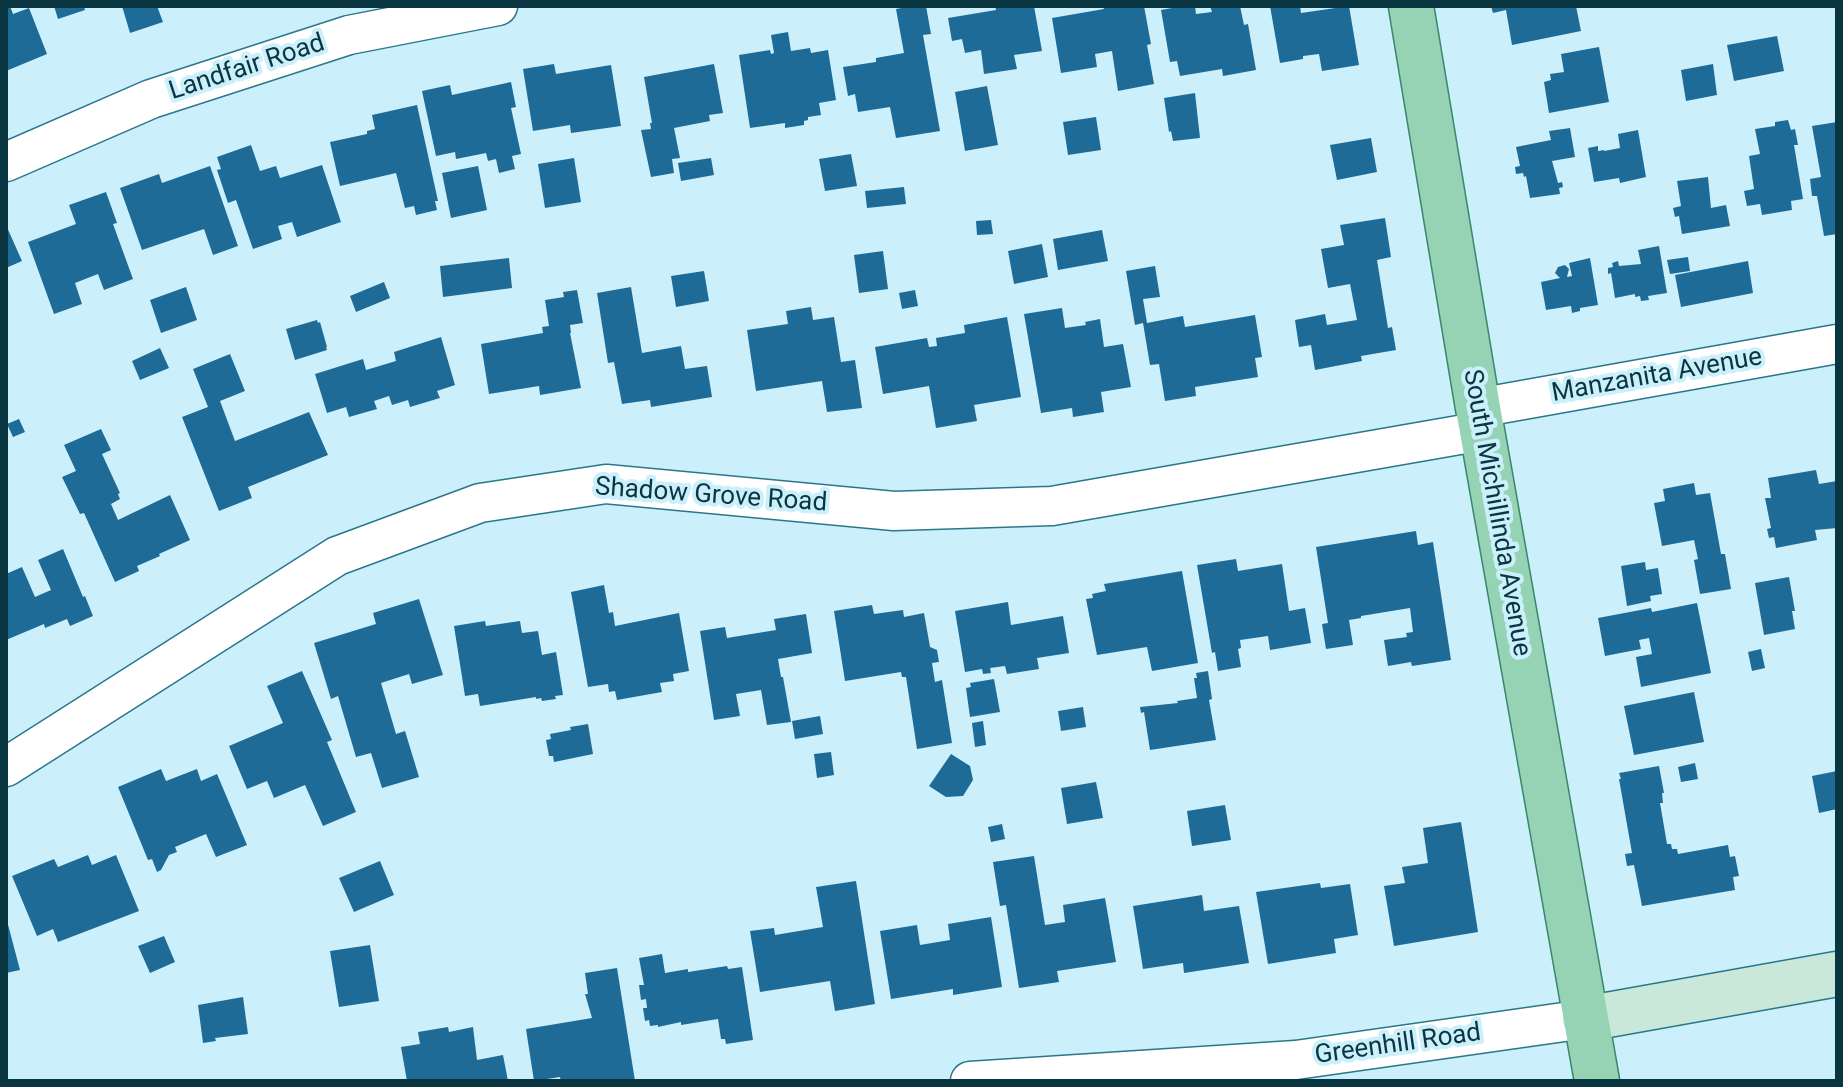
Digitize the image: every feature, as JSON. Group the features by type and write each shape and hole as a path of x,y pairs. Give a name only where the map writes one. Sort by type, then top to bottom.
{"main road":[{"name":"South Michillinda Avenue","path":"1411,6 1480,420 1597,1081"}],"street":[{"name":"Landfair Road","path":"6,162 151,99 349,35 498,6"},
{"name":"Manzanita Avenue","path":"1480,420 1837,344"},
{"name":"Shadow Grove Road","path":"6,767 337,556 480,503 606,484 894,511 1052,506 1480,420"},
{"path":"1585,1019 1837,974"},
{"name":"Greenhill Road","path":"970,1081 1296,1060 1585,1019"}],"building":[{"path":"10,6 13,14 29,8 47,54 6,71 6,8"},
{"path":"54,6 84,6 85,10 58,19"},
{"path":"122,6 157,6 163,22 130,33"},
{"path":"926,6 931,34 923,35 940,131 896,138 890,107 858,112 855,94 848,96 843,67 876,62 876,58 904,53 896,9"},
{"path":"995,6 1034,6 1042,51 1014,55 1017,69 984,74 981,50 965,53 962,39 952,41 948,18 996,10"},
{"path":"1103,6 1144,6 1154,84 1118,91 1112,51 1095,54 1097,67 1061,73 1052,18 1104,9"},
{"path":"1195,6 1196,14 1212,12 1210,6 1240,6 1244,25 1248,24 1256,70 1223,76 1222,69 1180,76 1177,61 1170,62 1161,10"},
{"path":"1270,6 1300,6 1301,13 1349,6 1359,65 1322,71 1319,54 1280,63"},
{"path":"1491,6 1576,6 1581,31 1512,45 1506,10 1493,13"},
{"path":"788,32 791,51 810,48 811,53 828,50 836,100 819,103 821,115 808,117 804,125 785,128 785,123 750,128 739,55 770,50 771,54 774,53 771,35"},
{"path":"1777,36 1784,71 1734,81 1727,45"},
{"path":"1599,47 1609,102 1549,113 1544,82 1551,80 1550,74 1564,72 1561,54"},
{"path":"554,64 556,74 611,65 621,126 571,133 570,125 533,131 523,69"},
{"path":"714,64 723,113 709,115 710,121 674,128 680,158 672,159 674,173 651,177 641,130 651,129 652,123 644,77"},
{"path":"1713,64 1717,95 1686,101 1681,70"},
{"path":"511,82 516,107 511,108 521,154 512,156 515,169 499,173 496,159 488,161 486,153 456,159 455,152 436,156 422,91 450,85 452,95"},
{"path":"987,86 998,145 965,151 955,92"},
{"path":"1195,93 1200,138 1173,141 1164,98"},
{"path":"417,105 438,201 435,201 437,210 416,215 414,206 405,208 396,173 340,186 330,142 367,134 367,131 375,129 372,115"},
{"path":"1096,117 1101,150 1068,155 1063,122"},
{"path":"1788,120 1791,130 1795,129 1798,145 1794,145 1803,199 1791,201 1792,210 1762,215 1760,204 1747,206 1744,191 1754,189 1749,156 1760,154 1755,129"},
{"path":"1837,122 1837,234 1824,236 1817,196 1812,196 1810,179 1821,177 1812,126"},
{"path":"1570,128 1575,157 1552,161 1558,183 1562,182 1560,194 1530,198 1526,176 1516,174 1515,167 1520,166 1516,147 1551,140 1549,131"},
{"path":"1638,130 1646,177 1620,183 1619,178 1594,182 1588,148 1598,146 1598,151 1604,151 1620,148 1618,134"},
{"path":"1371,138 1377,172 1337,180 1330,145"},
{"path":"251,145 260,171 276,166 280,178 322,165 341,222 297,237 292,222 278,226 282,239 253,249 236,200 228,203 217,170 221,169 217,157"},
{"path":"851,154 857,186 825,191 819,159"},
{"path":"574,158 581,202 545,208 538,164"},
{"path":"711,158 714,175 681,181 678,163"},
{"path":"210,166 238,246 213,255 204,229 142,250 120,188 159,174 162,183"},
{"path":"478,166 487,210 451,218 442,173"},
{"path":"1708,177 1711,208 1726,205 1730,226 1682,234 1679,216 1675,217 1673,208 1681,206 1677,181"},
{"path":"904,187 906,204 867,208 865,191"},
{"path":"106,192 117,223 113,224 133,279 104,290 98,274 75,283 82,304 54,314 28,242 76,224 69,205"},
{"path":"1385,218 1391,257 1377,260 1388,328 1392,327 1396,350 1361,356 1362,361 1315,370 1311,345 1299,347 1295,320 1325,314 1327,325 1357,320 1350,284 1328,288 1321,249 1344,245 1340,225"},
{"path":"991,220 993,234 977,235 976,221"},
{"path":"6,225 22,261 6,268"},
{"path":"1102,230 1108,261 1058,270 1053,239"},
{"path":"1042,244 1048,277 1014,284 1008,251"},
{"path":"1659,246 1667,293 1648,296 1649,300 1641,301 1640,296 1635,297 1635,294 1615,298 1611,273 1608,274 1612,263 1618,261 1619,266 1641,264 1638,250"},
{"path":"883,251 888,289 859,293 854,255"},
{"path":"1688,257 1690,271 1670,274 1667,260"},
{"path":"509,258 512,288 443,297 440,266"},
{"path":"1590,258 1598,305 1580,308 1580,311 1572,313 1571,306 1546,310 1541,282 1560,278 1555,273 1558,267 1565,265 1569,269 1567,277 1572,276 1569,263"},
{"path":"1748,261 1753,293 1681,307 1675,275"},
{"path":"1155,266 1160,297 1143,299 1147,323 1183,316 1185,327 1255,315 1262,357 1255,358 1258,377 1195,387 1196,396 1165,401 1159,364 1150,365 1143,323 1135,325 1126,271"},
{"path":"704,271 709,301 676,307 671,276"},
{"path":"384,282 390,298 356,312 350,296"},
{"path":"186,287 197,320 161,333 150,300"},
{"path":"631,287 642,353 681,346 685,369 707,366 712,397 651,407 650,400 622,404 614,362 608,363 597,293"},
{"path":"577,290 583,323 570,325 570,333 581,388 540,395 539,386 489,394 481,344 543,333 542,327 549,326 545,300 564,297 563,292"},
{"path":"915,290 918,306 902,309 899,293"},
{"path":"811,307 813,320 834,317 841,362 855,360 862,408 827,412 822,381 756,391 747,330 788,324 786,311"},
{"path":"1062,308 1065,328 1100,319 1104,347 1123,344 1131,387 1101,392 1104,412 1073,417 1072,408 1041,413 1024,314"},
{"path":"1007,317 1021,397 974,405 977,421 936,428 929,386 883,394 875,347 927,338 929,347 937,346 936,338 965,333 964,325"},
{"path":"317,320 327,350 295,360 286,329"},
{"path":"441,337 455,385 437,391 440,398 410,407 408,400 392,405 389,396 374,401 377,409 349,417 346,407 327,413 315,374 363,359 366,370 396,361 394,352"},
{"path":"160,348 169,368 140,380 132,361"},
{"path":"230,354 245,391 220,401 235,441 309,412 328,455 248,487 252,498 219,511 182,417 208,407 193,369"},
{"path":"19,419 25,432 13,437 7,424"},
{"path":"101,429 111,450 102,454 120,493 120,499 111,504 118,520 170,495 190,540 137,566 139,571 115,582 84,513 80,514 62,477 76,471 64,445"},
{"path":"1816,470 1819,484 1837,481 1837,528 1815,530 1817,540 1776,548 1774,537 1769,538 1767,529 1771,528 1765,498 1771,498 1768,478"},
{"path":"1694,483 1696,495 1710,493 1731,589 1700,594 1694,540 1662,546 1654,503 1665,501 1663,489"},
{"path":"1416,531 1418,545 1433,542 1451,660 1388,666 1384,640 1407,637 1406,633 1413,632 1410,608 1349,620 1353,645 1326,649 1322,624 1328,623 1316,547"},
{"path":"63,549 93,616 70,626 67,619 45,628 44,624 6,640 6,574 22,567 35,597 51,590 38,560"},
{"path":"1236,559 1238,571 1282,564 1289,611 1305,608 1311,643 1270,650 1268,636 1240,640 1241,667 1218,671 1197,565"},
{"path":"1645,562 1646,570 1658,568 1662,594 1650,596 1651,601 1627,606 1621,566"},
{"path":"1182,571 1198,663 1152,671 1147,647 1097,655 1086,599 1093,598 1092,594 1106,591 1104,584"},
{"path":"1789,577 1795,629 1764,635 1755,583"},
{"path":"604,585 609,613 613,612 615,626 679,613 689,671 673,674 674,681 660,683 662,692 617,700 615,691 609,692 608,684 588,687 571,592"},
{"path":"419,599 443,675 412,684 409,674 381,683 396,734 405,731 419,777 382,788 371,753 356,757 338,696 331,699 314,643 376,624 373,613"},
{"path":"1008,602 1011,625 1063,616 1069,653 1037,658 1039,669 1007,674 1005,666 990,668 991,673 983,674 982,669 965,672 955,611"},
{"path":"1697,603 1711,673 1641,687 1636,657 1652,654 1649,638 1639,640 1641,649 1605,656 1598,618"},
{"path":"872,605 874,614 903,610 904,617 924,613 930,647 937,650 939,662 932,663 935,682 942,680 952,743 917,749 906,677 902,677 901,672 845,681 834,611"},
{"path":"806,614 812,653 778,659 791,722 767,725 761,690 736,694 740,716 714,720 700,631 725,627 727,638 776,630 774,619"},
{"path":"485,621 486,626 520,621 522,633 538,631 542,655 556,652 563,695 542,701 536,697 480,706 478,694 465,696 454,626"},
{"path":"1761,649 1765,668 1752,671 1748,652"},
{"path":"302,671 332,740 327,742 356,812 323,826 305,785 274,798 267,781 247,789 229,746 283,723 267,686"},
{"path":"1208,671 1216,740 1150,750 1144,712 1141,713 1140,707 1197,698 1196,673"},
{"path":"994,679 1000,712 970,717 966,688 971,687 970,683"},
{"path":"1694,692 1704,742 1634,755 1624,706"},
{"path":"1083,707 1086,727 1061,731 1058,711"},
{"path":"820,716 823,734 795,739 792,721"},
{"path":"983,721 986,745 975,747 972,723"},
{"path":"588,724 593,754 554,762 553,756 549,756 546,740 551,739 550,734"},
{"path":"831,752 834,775 817,778 814,754"},
{"path":"951,754 970,766 973,780 963,796 946,797 929,786"},
{"path":"1695,763 1698,779 1681,782 1678,767"},
{"path":"1659,766 1664,793 1663,803 1660,803 1667,844 1677,849 1678,854 1728,845 1730,857 1735,856 1739,876 1733,877 1735,890 1642,906 1634,865 1627,866 1625,854 1632,853 1619,773"},
{"path":"161,769 166,781 197,769 201,781 217,774 247,845 216,857 206,834 175,847 177,852 169,855 157,872 152,859 148,860 118,787"},
{"path":"1837,771 1837,809 1819,813 1812,776"},
{"path":"1096,782 1103,818 1067,824 1061,788"},
{"path":"1225,805 1231,840 1192,846 1187,811"},
{"path":"1461,822 1478,932 1394,946 1384,886 1405,883 1402,867 1428,863 1423,828"},
{"path":"1002,824 1005,839 991,842 988,827"},
{"path":"88,855 92,865 116,855 139,911 58,942 53,929 37,936 12,876 54,859 58,867"},
{"path":"1034,856 1045,925 1065,922 1063,905 1105,898 1116,962 1057,971 1059,982 1019,988 1006,905 1000,906 993,862"},
{"path":"380,861 394,895 354,912 339,878"},
{"path":"856,881 875,1004 835,1011 830,981 760,992 750,931 774,928 775,935 823,927 816,887"},
{"path":"1320,883 1321,888 1350,884 1358,935 1334,939 1336,953 1268,964 1256,892"},
{"path":"1202,895 1204,911 1239,906 1249,963 1184,973 1183,963 1143,969 1133,906"},
{"path":"6,917 20,970 6,973"},
{"path":"991,917 1002,987 953,995 953,989 891,999 880,931 917,925 920,945 950,940 948,924"},
{"path":"164,936 175,962 150,973 138,946"},
{"path":"370,945 379,1001 339,1007 330,951"},
{"path":"662,954 665,973 742,967 753,1040 726,1044 725,1039 721,1039 718,1019 650,1026 649,1020 645,1021 643,1008 647,1008 646,999 641,1000 639,985 644,985 639,958"},
{"path":"617,968 635,1081 561,1081 560,1077 534,1081 526,1029 592,1018 585,994 588,994 585,973"},
{"path":"243,997 248,1034 215,1038 216,1041 203,1043 198,1005"},
{"path":"448,1027 449,1032 473,1027 477,1060 503,1055 508,1081 407,1081 401,1047 420,1044 418,1032"}]}
